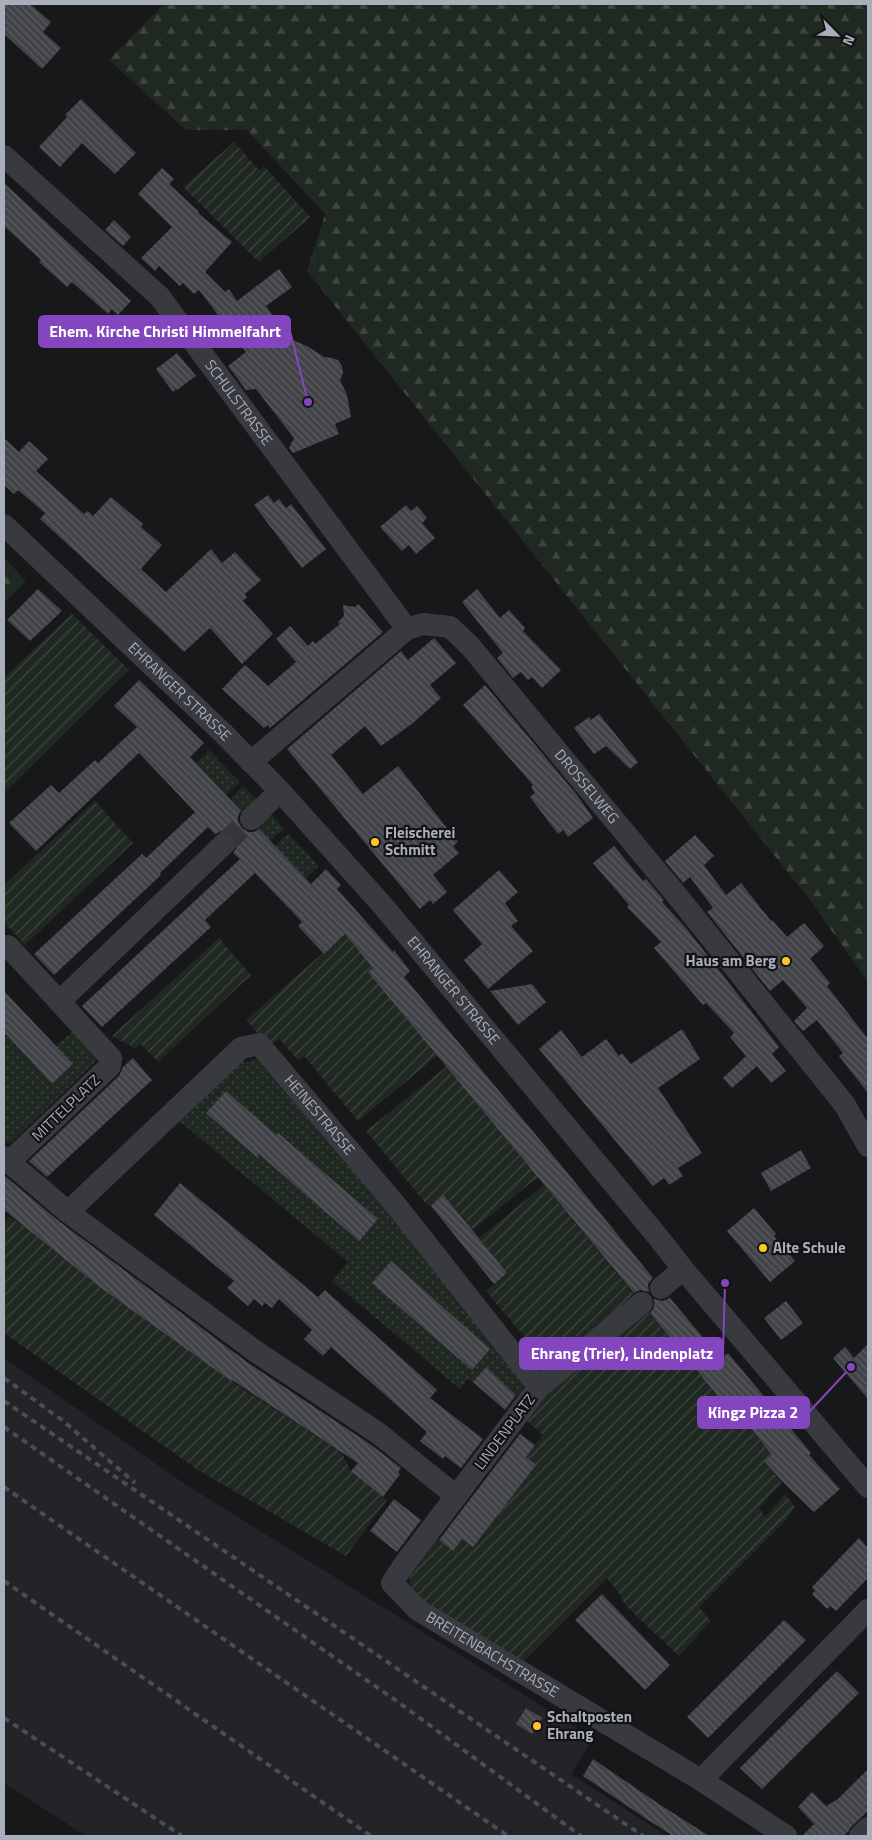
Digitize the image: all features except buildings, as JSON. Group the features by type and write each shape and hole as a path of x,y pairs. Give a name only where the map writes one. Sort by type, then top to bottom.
{"street":[{"name":"SCHULSTRASSE","path":"4,156 160,298 407,629"},
{"name":"EHRANGER STRASSE","path":"4,525 223,733 280,791 384,907 683,1269 868,1486"},
{"name":"DROSSELWEG","path":"407,629 423,624 450,627 470,646 679,898 846,1106 868,1146"},
{"path":"251,762 407,629"},
{"path":"251,820 280,791"},
{"path":"60,1001 224,844"},
{"name":"MITTELPLATZ","path":"4,946 8,946 110,1058 110,1066 6,1160"},
{"name":"HEINESTRASSE","path":"68,1212 241,1048 259,1044 396,1204 539,1387"},
{"path":"6,1160 68,1212 254,1351 378,1433 456,1496"},
{"path":"661,1288 683,1269"},
{"name":"LINDENPLATZ","path":"392,1583 539,1387 642,1303"},
{"name":"BREITENBACHSTRASSE","path":"392,1583 418,1610 701,1780 786,1836"},
{"path":"701,1780 868,1610"},
{"path":"860,1836 868,1828"}],"shaded area":[{"path":"4,1358 185,1484 593,1738 571,1774 667,1836 86,1836 4,1783"}],"green space":[{"path":"164,4 868,4 868,982 810,900 307,271 325,214 247,130 186,130 109,60"},
{"path":"234,142 259,170 264,166 310,217 259,262 183,187"},
{"path":"4,558 26,581 4,603"},
{"path":"72,614 129,670 4,793 4,677"},
{"path":"209,750 240,782 226,795 196,763"},
{"path":"243,786 258,801 243,813 230,799"},
{"path":"95,801 133,843 25,945 4,922 4,885"},
{"path":"270,813 284,829 270,841 257,827"},
{"path":"288,833 319,866 306,878 275,846"},
{"path":"345,934 373,968 369,972 438,1055 358,1121 304,1056 299,1061 279,1039 270,1047 246,1020"},
{"path":"219,938 251,975 158,1062 141,1044 135,1048 112,1036"},
{"path":"75,1029 98,1057 96,1061 12,1142 4,1143 4,1033 52,1084 73,1065 56,1046"},
{"path":"260,1057 390,1210 525,1383 519,1397 486,1368 473,1382 468,1379 460,1389 332,1281 348,1262 178,1120 240,1060 246,1063"},
{"path":"447,1066 538,1177 473,1230 445,1195 431,1206 427,1205 366,1131"},
{"path":"544,1185 637,1298 552,1369 543,1359 545,1356 535,1344 532,1346 486,1291 507,1273 479,1238"},
{"path":"9,1217 22,1225 106,1292 231,1381 341,1452 351,1471 387,1500 346,1556 198,1470 4,1333 4,1223"},
{"path":"646,1309 739,1422 742,1420 772,1455 764,1461 782,1483 759,1508 765,1517 785,1494 795,1507 786,1520 699,1607 711,1621 679,1656 625,1605 621,1596 607,1578 521,1664 414,1597 410,1589 411,1573 419,1558 435,1537 453,1550 536,1465 526,1457 543,1435 525,1419 552,1386"}],"tunnel":[{"path":"224,844 251,819"}],"railway":[{"path":"4,1378 62,1420 135,1483"},
{"path":"4,1401 643,1836"},
{"path":"4,1427 398,1702 581,1836"},
{"path":"4,1487 508,1836"},
{"path":"4,1581 371,1836"},
{"path":"4,1718 182,1836"}],"place":[{"name":"Ehem. Kirche Christi Himmelfahrt","path":"308,402"},
{"name":"Fleischerei Schmitt","path":"375,842"},
{"name":"Haus am Berg","path":"786,961"},
{"name":"Alte Schule","path":"763,1248"},
{"name":"Ehrang (Trier), Lindenplatz","path":"725,1283"},
{"name":"Kingz Pizza 2","path":"851,1367"},
{"name":"Schaltposten Ehrang","path":"537,1726"}]}
